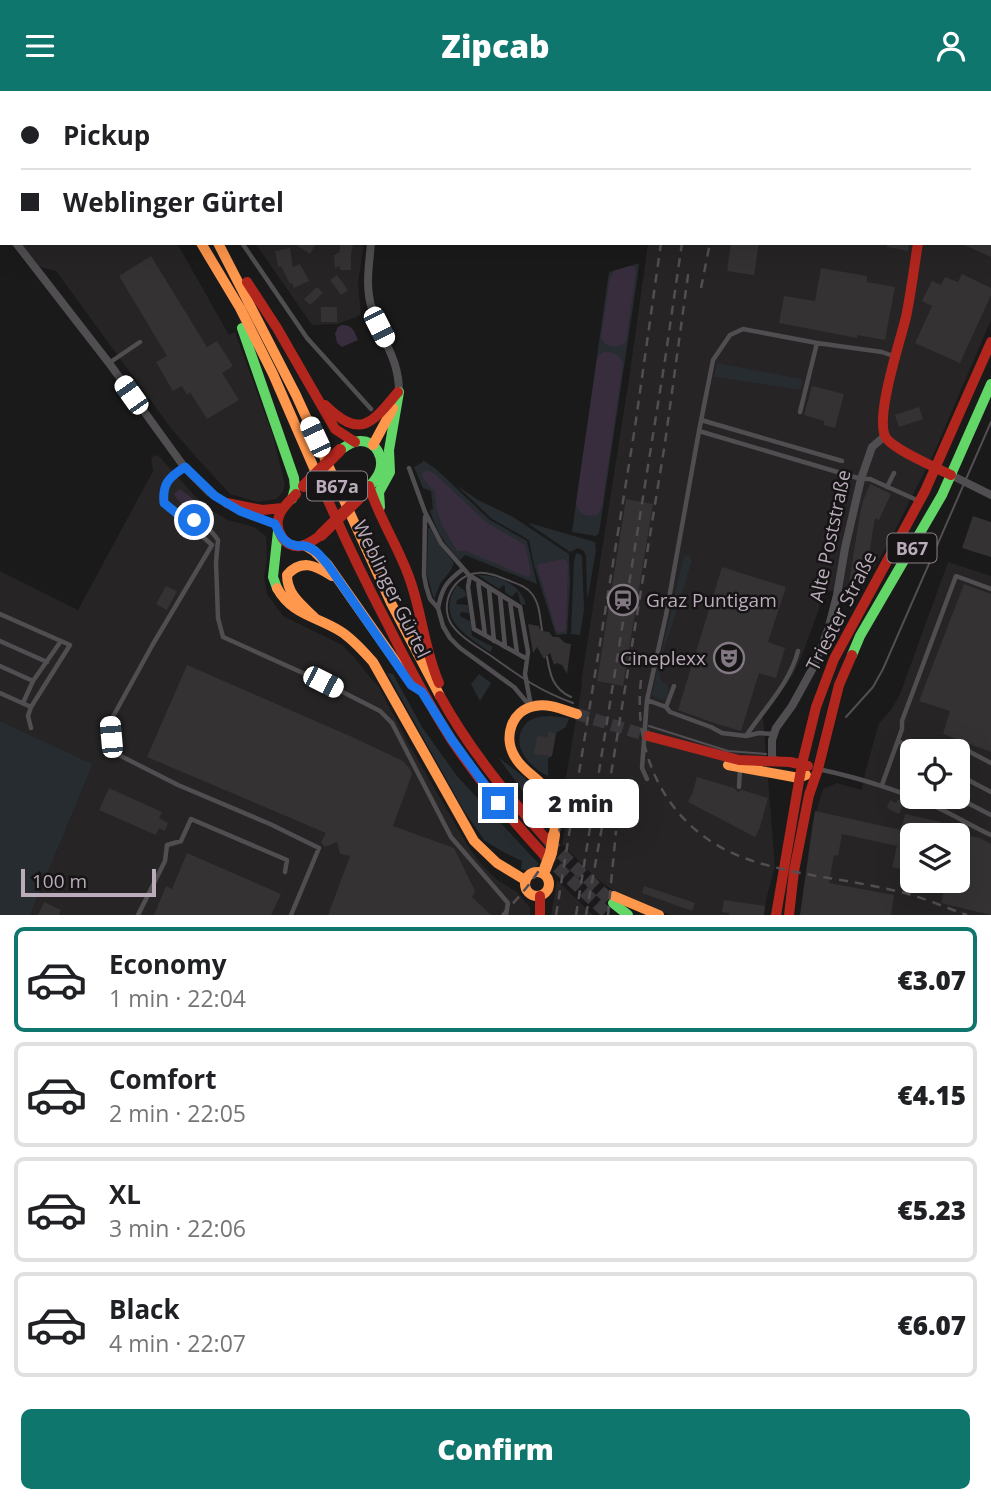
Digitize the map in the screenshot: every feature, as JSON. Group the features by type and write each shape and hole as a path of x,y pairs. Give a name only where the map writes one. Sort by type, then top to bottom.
{"main road":[{"name":"Weblinger Gürtel","path":"202,245 240,308 273,374 352,555 422,692 481,781 544,855"},
{"name":"Weblinger Gürtel","path":"221,245 269,339 406,636 430,681 458,728 496,781 550,838"},
{"path":"221,245 277,328 335,429 355,442"},
{"path":"918,245 897,358 884,400 882,426 885,436 899,450 951,475"},
{"path":"220,276 241,325 294,478 295,488 288,504 274,511 227,503"},
{"name":"Triester Straße","path":"776,915 803,764 816,707 834,659 936,468 991,342"},
{"name":"Triester Straße","path":"789,915 794,871 809,795 839,685 855,645 942,495 991,384"},
{"path":"314,393 334,415 355,425 367,424 376,418 399,392"},
{"path":"373,445 399,392"},
{"path":"385,524 379,505 379,492 390,472 389,450 399,392"},
{"path":"277,588 281,565 291,549 321,535 380,473 382,461 379,451 373,445 363,441 355,442 340,450 288,504 279,516 273,577 277,588 289,605 347,636 373,662 474,841 490,858 525,880"},
{"path":"366,490 385,524 408,576 428,654 451,705 458,728"},
{"path":"227,503 240,511 267,520 278,528 284,539 309,547 321,558 411,685 422,692"},
{"path":"315,618 290,592 286,579 289,571 296,566 307,564 322,569 337,581"},
{"path":"544,871 533,872 525,880 528,893 533,896 545,893 549,885 544,871 551,853 550,838 556,815 551,796 544,786 517,761 509,744 509,733 512,723 531,707 546,706 577,714"},
{"path":"648,736 739,760 803,764 818,769"},
{"path":"666,742 678,749 740,768 800,778 818,769"},
{"path":"540,896 540,915"},
{"path":"628,915 614,899 659,915"}],"street":[{"path":"18,245 185,467 209,492 227,503"},
{"path":"371,245 367,285 371,307 393,355 398,371 399,392"},
{"name":"Alte Poststraße","path":"774,734 814,666 828,630 838,595 845,548 861,479 872,447 885,436"},
{"path":"951,475 991,495"},
{"path":"774,734 772,757 775,761"}],"lane":[{"path":"243,245 307,338 371,409"},
{"path":"647,779 642,768 647,700 666,615 713,360 730,335 743,329 882,352 897,358"},
{"path":"109,363 140,342"},
{"path":"800,412 817,343"},
{"path":"701,420 842,461"},
{"path":"699,431 861,479 870,479 919,502"},
{"path":"819,467 822,455"},
{"path":"185,467 176,473 163,491 164,503 181,517 202,524 218,540 218,618 223,636 380,711 392,723 451,837 508,903 506,915"},
{"path":"409,468 425,512 441,543 470,576 520,607 528,652 525,674 531,707"},
{"path":"887,487 894,473"},
{"path":"425,512 424,575 430,599 438,608 443,626 460,648 514,687 531,707"},
{"path":"181,517 218,550"},
{"path":"212,545 110,722 115,753 178,785 319,848 291,915"},
{"path":"438,608 444,586 463,569"},
{"path":"470,576 468,587 474,629 528,659"},
{"path":"882,785 898,741 902,721 956,576 991,589"},
{"path":"478,580 485,635"},
{"path":"489,587 495,641"},
{"path":"500,594 505,647"},
{"path":"510,601 517,653"},
{"path":"0,614 70,645 31,707 28,716 31,728"},
{"path":"0,641 47,662"},
{"path":"23,703 33,681 61,641"},
{"path":"746,736 784,683 798,652"},
{"path":"0,666 33,681"},
{"path":"666,707 674,686"},
{"path":"0,692 31,707"},
{"path":"647,700 722,733 746,736 774,734"},
{"path":"970,752 991,762"},
{"path":"739,787 740,768"},
{"path":"818,769 900,792"},
{"path":"970,781 991,792"},
{"path":"970,804 991,815"},
{"path":"940,809 991,835"},
{"path":"138,915 165,861 167,845 181,841 191,819 287,860 285,872"}],"shaded area":[{"path":"23,245 178,245 229,335 235,332 273,436 285,485 283,492 276,499 258,502 230,494 170,427 56,271 40,267"},
{"path":"256,245 364,245 358,283 361,315 338,324 312,325"},
{"path":"648,245 991,245 991,320 934,453 864,585 825,592 793,675 763,716 775,867 764,915 671,915 615,892 596,878 562,844 568,814 564,788"},
{"path":"639,264 637,280 599,533 596,536 572,532 609,272"},
{"path":"635,267 636,271 626,341 620,346 612,346 605,343 601,337 610,278 614,271"},
{"path":"342,325 351,327 358,340 342,347 337,343 335,333"},
{"path":"604,352 616,354 623,364 602,506 598,514 591,516 581,512 576,503 597,359"},
{"path":"717,363 801,379 803,382 800,390 714,377"},
{"path":"158,455 204,506 228,520 254,527 266,536 267,559 264,577 267,594 283,616 342,645 377,684 468,846 496,879 517,892 530,908 530,915 30,915 93,764 0,721 0,571 78,610 153,471 151,457"},
{"path":"423,460 490,520 527,541 537,584 465,555 460,560 442,537 432,518 431,491 423,488 414,467"},
{"path":"427,470 435,474 486,522 525,545 530,576 466,551 457,551 442,525 435,492 422,477"},
{"path":"456,485 478,500 513,517 569,554 567,634 556,635 529,540 492,519"},
{"path":"180,489 196,501 196,507 192,509 177,499 174,494"},
{"path":"529,523 595,542 588,596 584,551 578,548 570,552"},
{"path":"428,528 454,563 440,584 434,600 427,575"},
{"path":"578,553 582,556 584,610 580,635 571,634 574,561"},
{"path":"689,555 692,560 660,666 659,676 669,690 665,700 658,699 652,694 683,560"},
{"path":"563,559 568,564 566,628 559,633 537,566"},
{"path":"948,562 991,576 991,915 800,915 812,825 823,789 837,783 862,790 879,723 900,694"},
{"path":"478,575 507,582 519,591 526,604 522,605 518,593 512,597 505,592 504,585 499,589"},
{"path":"457,585 467,596 457,600 456,604 468,605 469,613 461,612 460,616 471,622 472,636 493,647 490,652 463,632 451,617 451,597"},
{"path":"387,673 393,674 422,727 457,776 539,864 535,868 521,869 522,861 485,841 464,811"},
{"path":"479,674 491,683 480,701 471,684"},
{"path":"537,717 569,718 566,727 556,733 552,756 548,759 548,776 529,762 519,741 528,722"},
{"path":"0,721 93,764 30,915 0,915"},
{"path":"498,757 538,791 545,806 542,810 548,826"},
{"path":"557,880 562,885 593,915 551,915"}],"building":[{"path":"296,245 315,245 310,254"},
{"path":"341,245 353,245 351,270 341,270 339,266 335,268 334,255 339,253"},
{"path":"731,245 759,245 754,275 727,271"},
{"path":"887,245 909,245 908,251"},
{"path":"964,245 991,245 991,257"},
{"path":"290,248 293,267 300,264 309,281 294,288 281,266 278,267 275,251"},
{"path":"151,256 207,347 217,341 233,366 222,373 239,400 207,419 190,392 187,395 182,386 173,391 156,362 167,356 119,276"},
{"path":"821,268 867,276 867,282 895,287 885,340 857,335 857,338 779,323 784,296 815,301"},
{"path":"962,274 991,288 991,295 960,363 915,343 932,306 922,301 932,281 941,285 945,277 958,282"},
{"path":"337,275 348,290 341,295 330,280"},
{"path":"317,287 323,293 310,305 304,299"},
{"path":"321,307 337,307 337,322 321,322"},
{"path":"812,386 844,394 835,428 824,425 824,421 804,415"},
{"path":"919,407 923,419 899,427 895,415"},
{"path":"870,484 891,494 879,520 875,518 864,585 849,582 860,514"},
{"path":"626,499 653,504 623,686 597,681"},
{"path":"973,516 991,522 991,557 962,548"},
{"name":"Cineplexx","path":"722,567 786,587 768,642 785,648 776,678 759,673 741,731 678,710"},
{"path":"964,584 991,594 991,752 970,744 970,739 956,739 943,734 950,711 919,701"},
{"path":"166,586 177,591 167,610 156,604"},
{"path":"528,624 539,626 553,637 559,637 565,643 571,644 567,674 562,665 554,665 550,653 544,659 537,647 533,653"},
{"path":"187,665 403,761 412,774 393,826 454,848 475,891 472,897 491,915 328,915 350,856 340,854 337,842 325,847 321,842 326,833 147,757"},
{"path":"548,732 556,733 552,756 534,754 537,736 548,737"},
{"path":"697,777 734,788 738,792 742,790 768,798 755,837 688,802"},
{"path":"109,788 162,812 159,818 168,823 165,831 159,828 156,835 99,810"},
{"path":"890,800 896,803 900,800 902,809 899,814 887,808"},
{"path":"815,811 900,830 900,869 892,867 897,846 842,834 838,856 834,855 829,883 894,895 891,915 800,915"},
{"path":"905,814 941,823 903,823"},
{"path":"970,836 991,844 991,915 941,903 943,893 970,893"},
{"path":"187,853 281,894 271,915 154,915 166,886 172,889"},
{"path":"644,886 695,903 692,911 642,893"},
{"path":"724,900 765,906 764,915 729,915 722,912"},
{"path":"44,902 61,910 59,915 38,915"}],"tunnel":[{"path":"577,714 648,736"},
{"path":"548,841 613,903"},
{"path":"544,855 609,915"}],"tram line":[{"path":"846,717 873,687 883,669 991,422"},
{"path":"542,630 538,607 530,592 494,575 469,575 456,584 448,600 448,617 466,639 532,683 573,703"},
{"path":"547,657 553,681 571,697"},
{"path":"649,726 728,751 766,754"}],"railway":[{"path":"556,915 635,427 661,245"},
{"path":"576,915 682,245"},
{"path":"701,288 710,245"},
{"path":"586,915 665,443 689,268"},
{"path":"641,680 643,738 651,765 662,790 678,813 698,832 722,848 750,860 786,870 905,893 967,915"},
{"path":"502,915 541,868 565,812"},
{"path":"608,915 616,831"}],"traffic: fast":[{"path":"242,328 294,478 292,499"},
{"path":"852,655 860,636 942,495 991,384"},
{"path":"380,507 379,492 390,472 389,450 399,392"},
{"path":"340,450 360,441 375,447 381,468 365,491"},
{"path":"277,588 273,577 278,531"},
{"path":"613,903 628,915"}],"traffic: slow":[{"path":"202,245 240,308 273,374 327,498"},
{"path":"219,245 296,395 391,603 440,696"},
{"path":"373,445 393,408"},
{"path":"304,545 328,565 406,676"},
{"path":"315,618 292,594 287,575 298,567 309,565 332,576"},
{"path":"277,588 297,610 345,634 373,662 474,841 497,863 525,880"},
{"path":"554,835 555,813 549,793 518,762 511,750 510,734 520,713 535,706 551,706 577,714"},
{"path":"728,765 799,778 806,775"},
{"path":"545,869 554,835"},
{"path":"537,872 546,875 549,884 546,893 537,896 528,893 525,884 528,875 537,872"},
{"path":"614,896 659,915"}],"traffic: jam":[{"path":"918,245 906,317 885,398 883,428 886,438 898,448 951,475"},
{"path":"247,282 277,328 335,429 355,442"},
{"path":"776,915 802,764 816,707 834,659 925,491 991,342"},
{"path":"325,405 347,422 364,424 380,413 398,392"},
{"path":"304,486 340,450"},
{"path":"369,486 409,577 439,683"},
{"path":"296,494 279,516 278,527 282,537 290,545 301,546 321,535"},
{"path":"321,535 363,494"},
{"path":"327,498 411,670 443,725 484,784 544,855"},
{"path":"227,503 262,510 283,508"},
{"path":"789,915 794,871 809,795 839,685 852,655"},
{"path":"440,696 489,771 547,840"},
{"path":"648,736 739,760 790,762 808,766"},
{"path":"540,896 540,915"}],"place":[{"name":"Graz Puntigam","path":"623,600"},
{"name":"Cineplexx","path":"729,658"}],"route":[{"path":"194,520 174,513 164,503 163,491 166,484 185,467 215,496 240,511 277,525 288,543 295,546 304,545 314,551 328,565 411,685 422,692 452,740 498,803"}]}
